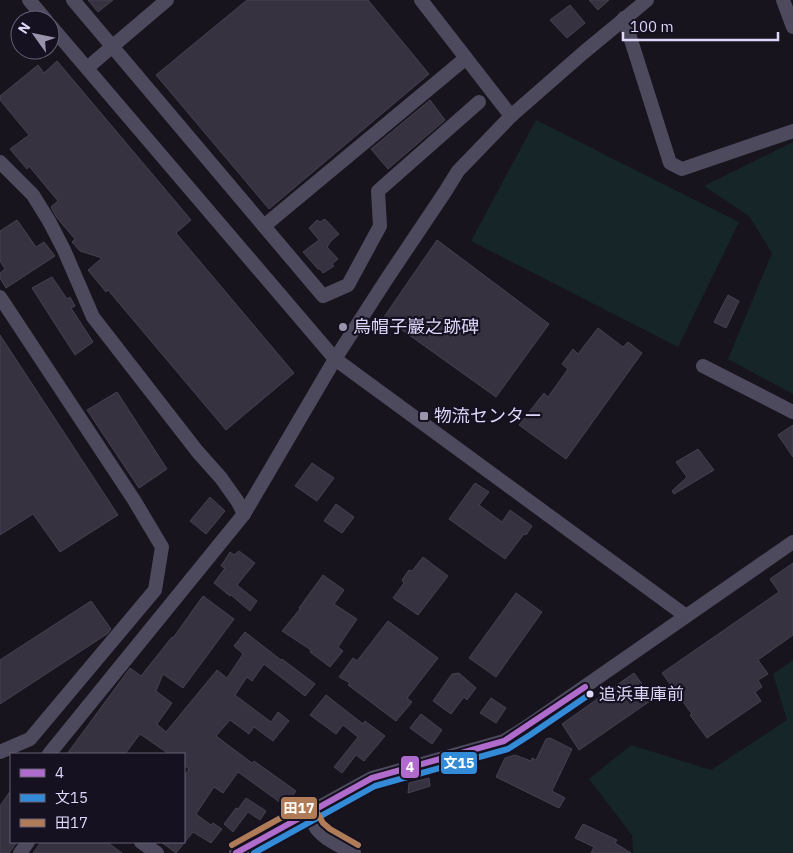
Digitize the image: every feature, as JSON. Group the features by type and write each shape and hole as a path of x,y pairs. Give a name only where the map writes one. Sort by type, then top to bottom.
{"street":[{"path":"29,0 38,10"},
{"path":"73,0 323,296 348,285 380,226 378,191 479,102"},
{"path":"87,68 166,0"},
{"path":"421,0 511,116"},
{"path":"50,753 244,514 335,358 458,171 511,116 647,0"},
{"path":"784,0 793,27"},
{"path":"624,18 670,163 682,169 793,131"},
{"path":"60,37 335,358 686,616"},
{"path":"264,226 466,58"},
{"path":"0,162 33,195 49,221 64,250 93,317 197,451 221,478 244,514"},
{"path":"0,297 134,500 162,547 155,590 30,739 0,752"},
{"path":"703,366 793,412"},
{"path":"236,853 372,778 504,741 793,542"},
{"path":"308,814 321,833 354,853"},
{"path":"142,843 156,853"}],"shaded area":[{"path":"536,120 739,222 678,347 471,241"},
{"path":"793,142 793,394 728,359 772,253 749,216 704,186"},
{"path":"793,660 793,853 633,853 632,835 589,779 631,745 711,770 787,720 773,674"}],"building":[{"path":"88,0 113,0 98,12"},
{"path":"247,0 368,0 429,74 269,209 156,75"},
{"path":"589,0 609,0 598,10"},
{"path":"570,5 585,23 567,38 550,20"},
{"path":"57,61 191,220 176,233 294,373 226,430 108,290 106,292 88,270 102,258 80,251 72,242 75,239 57,218 51,207 58,201 29,166 27,169 10,149 29,135 0,100 0,96 38,65 44,73"},
{"path":"430,100 445,120 388,169 371,149"},
{"path":"325,219 339,234 327,247 338,259 332,264 334,266 323,273 303,252 319,240 309,228 317,220 320,222"},
{"path":"17,220 36,247 44,242 55,256 6,288 0,278 0,273 5,269 0,261 0,231"},
{"path":"437,240 549,324 496,397 384,317"},
{"path":"52,277 67,299 70,297 75,306 71,308 93,342 75,355 32,288"},
{"path":"728,295 739,301 726,328 714,322"},
{"path":"598,328 623,347 628,342 642,353 566,459 519,425 544,393 548,397 568,369 562,364 573,349 578,354"},
{"path":"0,335 118,515 60,552 33,514 0,535"},
{"path":"117,392 167,469 139,488 87,410"},
{"path":"793,425 793,457 778,435"},
{"path":"698,449 714,470 674,494 672,491 687,477 676,462"},
{"path":"312,463 334,478 317,501 295,486"},
{"path":"475,483 489,492 479,505 502,522 510,510 532,526 505,559 449,519"},
{"path":"210,497 225,511 206,534 190,521"},
{"path":"336,504 354,517 342,533 324,521"},
{"path":"239,551 255,563 237,585 257,601 250,611 214,583 225,568 221,566 230,552 234,555"},
{"path":"423,557 448,576 418,615 393,598 404,583 402,580 409,570 412,571"},
{"path":"793,563 793,635 758,660 768,674 758,680 762,687 755,692 761,701 707,738 662,673 779,592 770,579"},
{"path":"323,575 344,590 334,604 357,619 338,647 343,651 330,667 310,652 311,650 282,631 300,609"},
{"path":"516,593 542,612 496,677 469,658"},
{"path":"203,596 234,619 183,688 163,674 156,691 172,703 157,724 166,732 217,670 227,678 243,654 234,646 245,632 315,684 305,696 264,664 252,681 247,677 235,695 271,722 278,712 289,721 273,741 254,727 249,734 230,720 216,736 252,763 254,761 296,791 285,806 238,772 223,793 214,787 196,814 211,825 213,823 222,829 211,843 193,832 185,842 185,775 189,769 185,766 185,753 168,753 140,734 126,753 68,753 130,668 141,676 173,638"},
{"path":"91,601 111,629 107,634 0,704 0,660"},
{"path":"388,621 438,658 407,698 412,702 396,721 348,685 350,683 339,677 353,658 357,661"},
{"path":"459,673 476,688 467,700 464,697 451,714 433,701 452,674"},
{"path":"634,673 653,699 579,750 562,724"},
{"path":"326,695 363,724 365,721 385,736 364,761 356,755 342,773 334,767 358,737 343,725 336,734 310,715"},
{"path":"491,698 506,708 496,723 480,713"},
{"path":"421,714 442,730 432,744 410,728"},
{"path":"550,738 572,749 552,791 565,798 559,808 496,777 505,758 515,755 531,761 532,758 536,760 546,739"},
{"path":"429,778 430,786 408,793 409,783"},
{"path":"10,791 10,843 16,843 9,853 0,853 0,806"},
{"path":"246,798 266,811 260,820 248,812 233,832 224,824"},
{"path":"583,824 617,840 615,843 631,853 591,853 594,847 575,838"},
{"path":"40,843 108,843 122,853 33,853"},
{"path":"162,843 184,843 176,853"}],"transit line":[{"name":"4","path":"236,853 372,778 504,741 585,687"},
{"name":"文15","path":"254,853 375,786 508,749 590,694"},
{"name":"田17","path":"232,845 309,804 313,806 323,823 330,829 358,845"}],"place":[{"name":"烏帽子巖之跡碑","path":"343,327"},
{"name":"物流センター","path":"424,416"},
{"name":"追浜車庫前","path":"590,694"}]}
